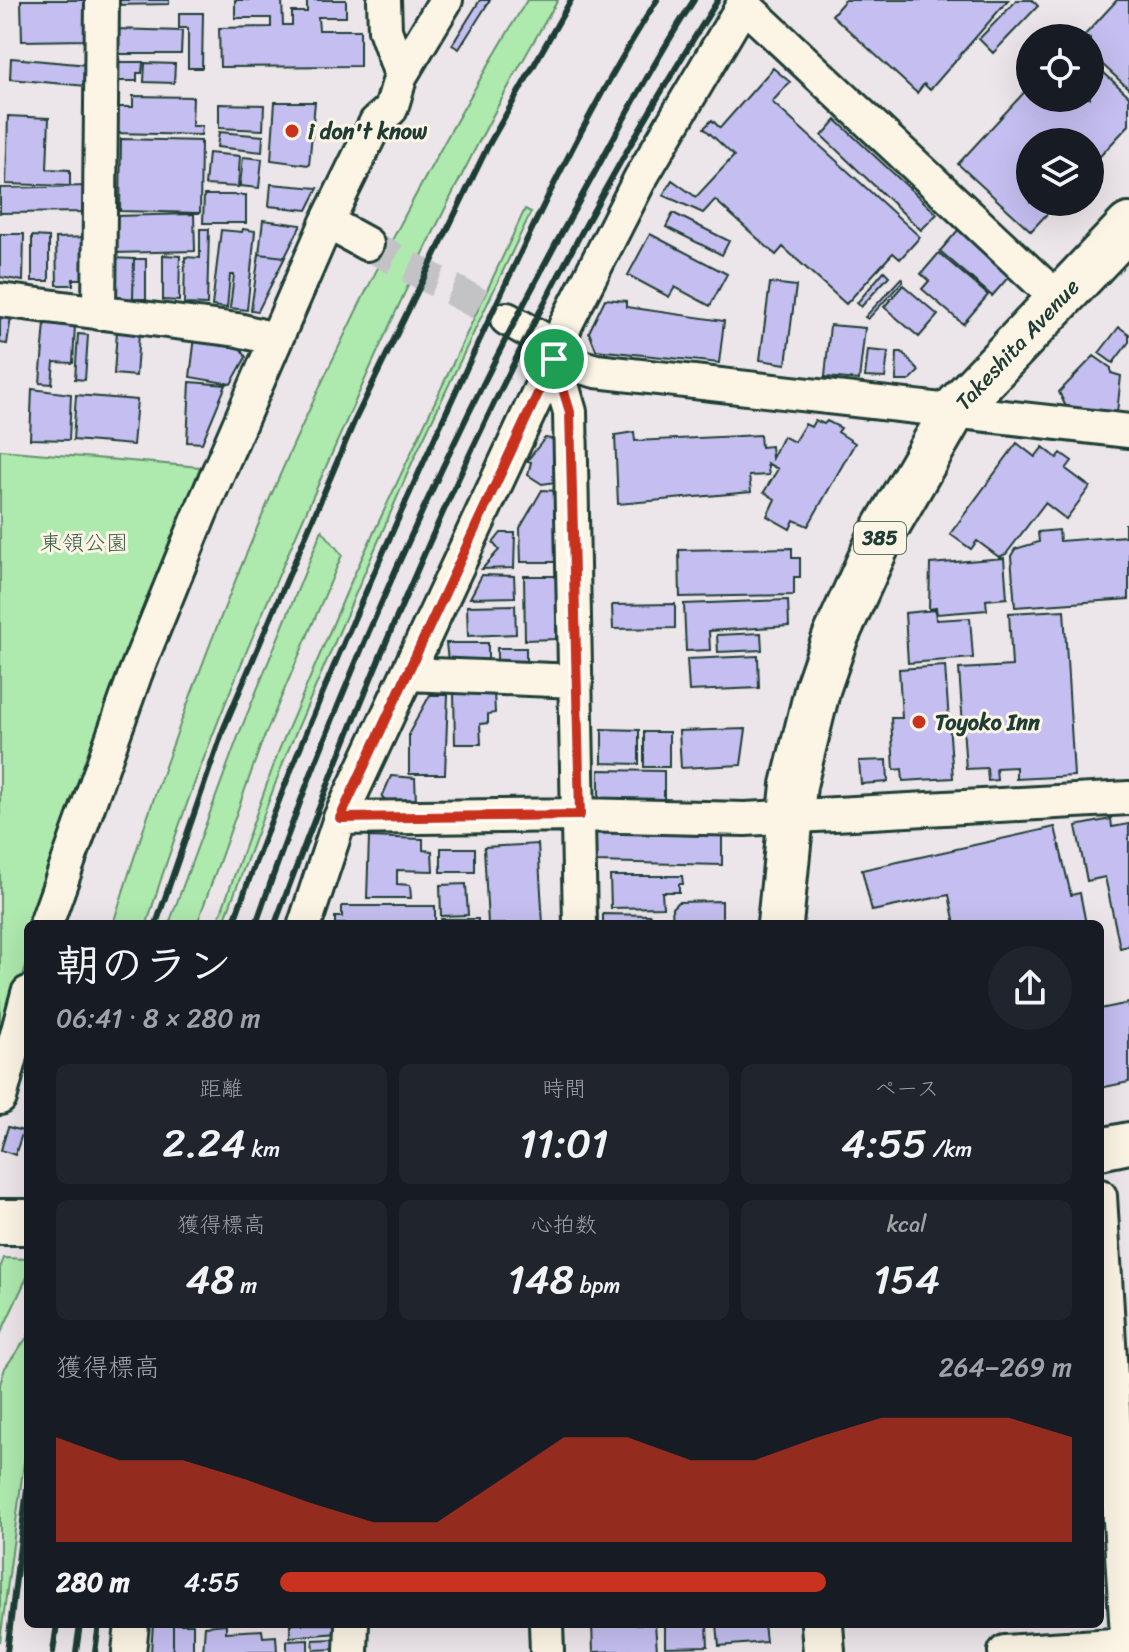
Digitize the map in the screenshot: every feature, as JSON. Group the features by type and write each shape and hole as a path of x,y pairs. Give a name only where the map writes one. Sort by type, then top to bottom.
{"highway":[{"name":"Takeshita Avenue","path":"780,920 790,817 802,747 835,638 881,536 954,410 1129,226"},
{"path":"0,1222 24,1222"}],"main road":[{"path":"1104,1148 1129,1143"},
{"path":"822,1628 824,1652"}],"street":[{"path":"99,313 102,0"},
{"path":"384,0 385,30 401,75"},
{"path":"47,920 136,672 275,339 376,122 391,109 401,75 446,0"},
{"path":"306,920 340,818 554,359 566,324 640,179 745,2 1058,299"},
{"path":"327,222 367,244"},
{"path":"0,300 238,330 275,339"},
{"path":"507,319 550,343 570,412 580,920"},
{"path":"554,359 596,371 1129,431"},
{"path":"408,674 576,681"},
{"path":"340,818 580,815 790,817 1129,798"},
{"path":"0,1098 24,1008"},
{"path":"1005,1652 1128,1647 1123,1458 1104,1242"},
{"path":"129,1652 132,1628"},
{"path":"351,1652 352,1628"},
{"path":"546,1628 547,1652"}],"green space":[{"path":"527,0 558,0 492,116 403,295 348,417 227,698 148,920 114,920 152,803 242,565 345,334 463,109"},
{"path":"525,209 531,212 415,456 286,755 224,920 218,920 279,750 353,577"},
{"name":"東領公園","path":"0,450 200,467 79,788 40,920 24,920 24,974 0,1055"},
{"path":"322,530 342,555 262,742 198,920 170,920 239,734"},
{"path":"4,1258 24,1259 24,1284 0,1335 0,1268"},
{"path":"24,1342 24,1462 0,1642 0,1384 5,1368"}],"building":[{"path":"21,0 92,0 87,40 22,41"},
{"path":"115,0 169,0 169,4 114,5"},
{"path":"235,0 282,0 283,25 292,25 292,12 307,12 307,0 346,0 346,17 318,17 319,30 360,30 360,66 220,67 219,28 271,27 271,18 235,18"},
{"path":"480,0 490,0 459,49 452,45"},
{"path":"845,0 1008,0 930,90 924,84 917,93 832,15"},
{"path":"1017,0 1032,0 1038,6 1021,24 1016,24 1016,29 993,53 979,39"},
{"path":"1117,0 1129,0 1129,89 1104,66 1104,24 1095,24"},
{"path":"179,13 203,13 202,68 188,68 188,28 179,28"},
{"path":"115,29 182,31 181,54 114,54"},
{"path":"11,58 88,65 86,86 10,79"},
{"path":"113,62 143,62 142,73 137,73 137,81 113,81"},
{"path":"145,63 175,64 174,83 144,82"},
{"path":"773,68 790,82 772,102 920,237 900,259 893,253 846,304 783,247 776,255 715,200 703,213 663,195 672,180 696,197 734,156 704,128 712,120 720,128"},
{"path":"1104,73 1129,96 1129,125 1104,152 1104,128 1016,128 1016,216 1045,216 1031,231 958,164 1016,101 1016,112 1104,112"},
{"path":"133,96 193,97 192,126 202,126 201,135 114,133 114,107 133,107"},
{"name":"i don't know","path":"275,102 315,102 309,165 271,160"},
{"path":"219,104 264,105 263,130 219,128"},
{"path":"8,116 49,118 47,169 70,170 70,186 6,184"},
{"path":"836,120 937,214 921,230 822,136"},
{"path":"219,132 263,136 262,152 217,147"},
{"path":"121,139 201,141 200,213 120,211"},
{"path":"208,153 240,156 238,187 205,185"},
{"path":"243,157 262,159 259,188 240,186"},
{"path":"271,184 318,188 307,210 269,206"},
{"path":"89,186 89,212 0,213 0,188"},
{"path":"204,195 246,195 246,223 203,223"},
{"path":"673,213 729,241 722,255 666,227"},
{"path":"194,214 195,251 115,253 114,216"},
{"path":"263,220 301,225 285,257 259,254"},
{"path":"200,229 209,229 207,305 184,304 185,257 200,258"},
{"path":"243,229 255,231 247,310 230,308 234,275 230,275 227,308 212,306 221,230 242,232"},
{"path":"959,229 995,264 997,260 1012,273 992,296 940,251"},
{"path":"0,234 24,234 23,281 0,277"},
{"path":"650,234 727,274 710,306 675,287 669,297 628,275"},
{"path":"32,236 49,237 49,281 32,281"},
{"path":"89,237 85,279 73,279 73,285 57,285 56,238"},
{"path":"939,253 988,295 963,324 922,289 929,281 921,274"},
{"path":"259,254 285,257 258,311 251,310"},
{"path":"163,255 180,256 179,301 163,300"},
{"path":"112,258 134,259 133,299 116,298 116,293 111,293"},
{"path":"134,259 146,259 146,299 133,299"},
{"path":"884,271 889,276 861,307 857,303"},
{"path":"901,278 903,281 868,319 865,317"},
{"path":"770,283 796,286 786,364 760,360"},
{"path":"903,285 938,315 919,337 884,307"},
{"path":"605,299 626,301 626,307 724,321 719,363 596,350 589,332"},
{"path":"0,316 11,317 7,344 0,343"},
{"path":"45,323 75,325 73,363 54,362 52,384 40,383"},
{"path":"830,325 865,328 859,380 825,377"},
{"path":"1119,327 1129,334 1129,342 1113,363 1099,353"},
{"path":"117,331 139,333 136,376 114,374"},
{"path":"78,334 88,335 85,380 75,379"},
{"path":"195,337 237,343 246,357 231,384 190,377"},
{"path":"868,350 888,352 885,378 865,377"},
{"path":"897,352 902,352 919,371 909,381 896,381"},
{"path":"1094,356 1111,368 1111,373 1121,376 1117,413 1066,407 1059,392"},
{"path":"190,382 226,385 202,443 187,442"},
{"path":"32,389 71,394 69,440 30,439"},
{"path":"76,395 137,400 133,445 73,440"},
{"path":"815,420 824,424 827,421 841,428 838,432 855,443 808,526 794,520 790,529 767,516 775,499 764,492 778,469 767,463 769,475 749,476 751,492 618,504 615,435 634,432 635,441 760,435 761,447 771,446 772,458 783,436 794,442 805,424 811,427"},
{"path":"545,438 558,440 556,482 542,484 528,475 531,462 527,461"},
{"path":"1017,443 1035,457 1043,447 1057,458 1061,453 1072,461 1066,469 1090,487 1066,519 1045,503 1006,554 999,557 977,541 971,549 950,534"},
{"path":"542,490 557,491 559,562 521,562 520,528"},
{"path":"1125,524 1129,524 1129,599 1015,607 1011,556 1015,549 1039,542 1038,532 1059,530 1060,541 1125,536"},
{"path":"501,533 515,533 514,568 482,569 499,550 493,543"},
{"path":"792,548 792,558 800,558 800,577 794,577 794,595 680,597 679,550"},
{"path":"1004,558 1007,598 986,600 987,610 937,614 936,608 929,609 930,564"},
{"path":"482,575 514,576 515,597 470,598"},
{"path":"524,576 556,576 556,639 525,640"},
{"path":"788,600 789,626 709,631 710,650 686,651 684,604"},
{"path":"675,604 675,628 613,629 612,605"},
{"path":"515,605 516,634 468,636 467,606"},
{"path":"935,610 936,620 970,618 973,658 908,663 905,613"},
{"path":"1064,610 1074,776 1016,779 1016,767 996,768 997,780 988,781 987,768 966,769 959,669 1012,666 1009,613"},
{"path":"761,633 762,650 718,652 717,635"},
{"path":"446,643 488,643 488,672 449,670"},
{"path":"497,648 526,648 526,668 497,668"},
{"path":"758,656 759,688 689,691 687,659"},
{"path":"945,666 953,778 903,781 902,769 894,770 891,718 902,718 899,669"},
{"path":"454,692 494,692 495,713 488,714 488,723 480,724 481,744 455,744"},
{"path":"430,695 448,695 445,774 409,774 409,733"},
{"path":"602,729 639,730 639,764 602,763"},
{"path":"746,729 741,765 681,768 679,731"},
{"path":"644,732 669,732 669,767 644,767"},
{"path":"887,760 888,782 861,784 859,761"},
{"path":"599,770 664,771 664,805 599,805"},
{"path":"391,776 415,778 416,801 387,801 382,797"},
{"path":"1111,819 1112,827 1129,824 1129,946 1120,948 1105,877 1087,881 1076,826"},
{"path":"1055,827 1071,895 1080,893 1085,920 954,920 949,895 872,911 862,870"},
{"path":"596,833 722,836 722,865 595,862"},
{"path":"369,837 423,839 423,850 432,851 433,871 397,870 397,884 410,885 411,898 367,898"},
{"path":"538,844 543,920 488,920 484,847"},
{"path":"441,848 475,848 475,872 441,872"},
{"path":"610,876 682,876 683,884 679,884 679,892 662,892 663,907 611,908"},
{"path":"466,884 468,915 441,916 440,885"},
{"path":"722,901 722,920 673,920 672,908 678,902"},
{"path":"342,906 435,906 435,920 335,920 335,917 342,917"},
{"path":"603,914 650,915 650,920 603,920"},
{"path":"1129,1003 1129,1082 1104,1087 1104,1008"},
{"path":"8,1127 23,1131 15,1155 1,1150"},
{"path":"153,1628 173,1628 173,1652 151,1652"},
{"path":"173,1628 193,1628 193,1652 173,1652"},
{"path":"205,1628 226,1628 226,1632 262,1630 263,1637 276,1636 277,1652 203,1652"},
{"path":"290,1628 339,1628 338,1633 290,1637"},
{"path":"592,1628 655,1628 657,1650 593,1652"},
{"path":"665,1628 707,1628 708,1646 665,1647"},
{"path":"717,1628 764,1628 766,1642 719,1646"},
{"path":"335,1639 336,1649 314,1650 313,1640"},
{"path":"308,1640 308,1652 287,1652 287,1641"}],"tunnel":[{"path":"367,244 507,319"}],"railway":[{"path":"157,920 223,730 354,422 488,146 571,0"},
{"path":"234,920 333,667 445,415 571,152 657,0"},
{"path":"257,920 289,831 362,648 442,468 530,292 634,101 694,0"},
{"path":"276,920 368,685 472,450 588,221 651,109 718,0"},
{"path":"7,1652 24,1513"},
{"path":"53,1652 56,1628"},
{"path":"76,1652 79,1628"},
{"path":"95,1652 98,1628"}],"place":[{"name":"i don't know","path":"292,131"},
{"name":"Toyoko Inn","path":"919,722"}],"route":[{"path":"554,359 570,412 580,815 340,818 554,359"}]}
